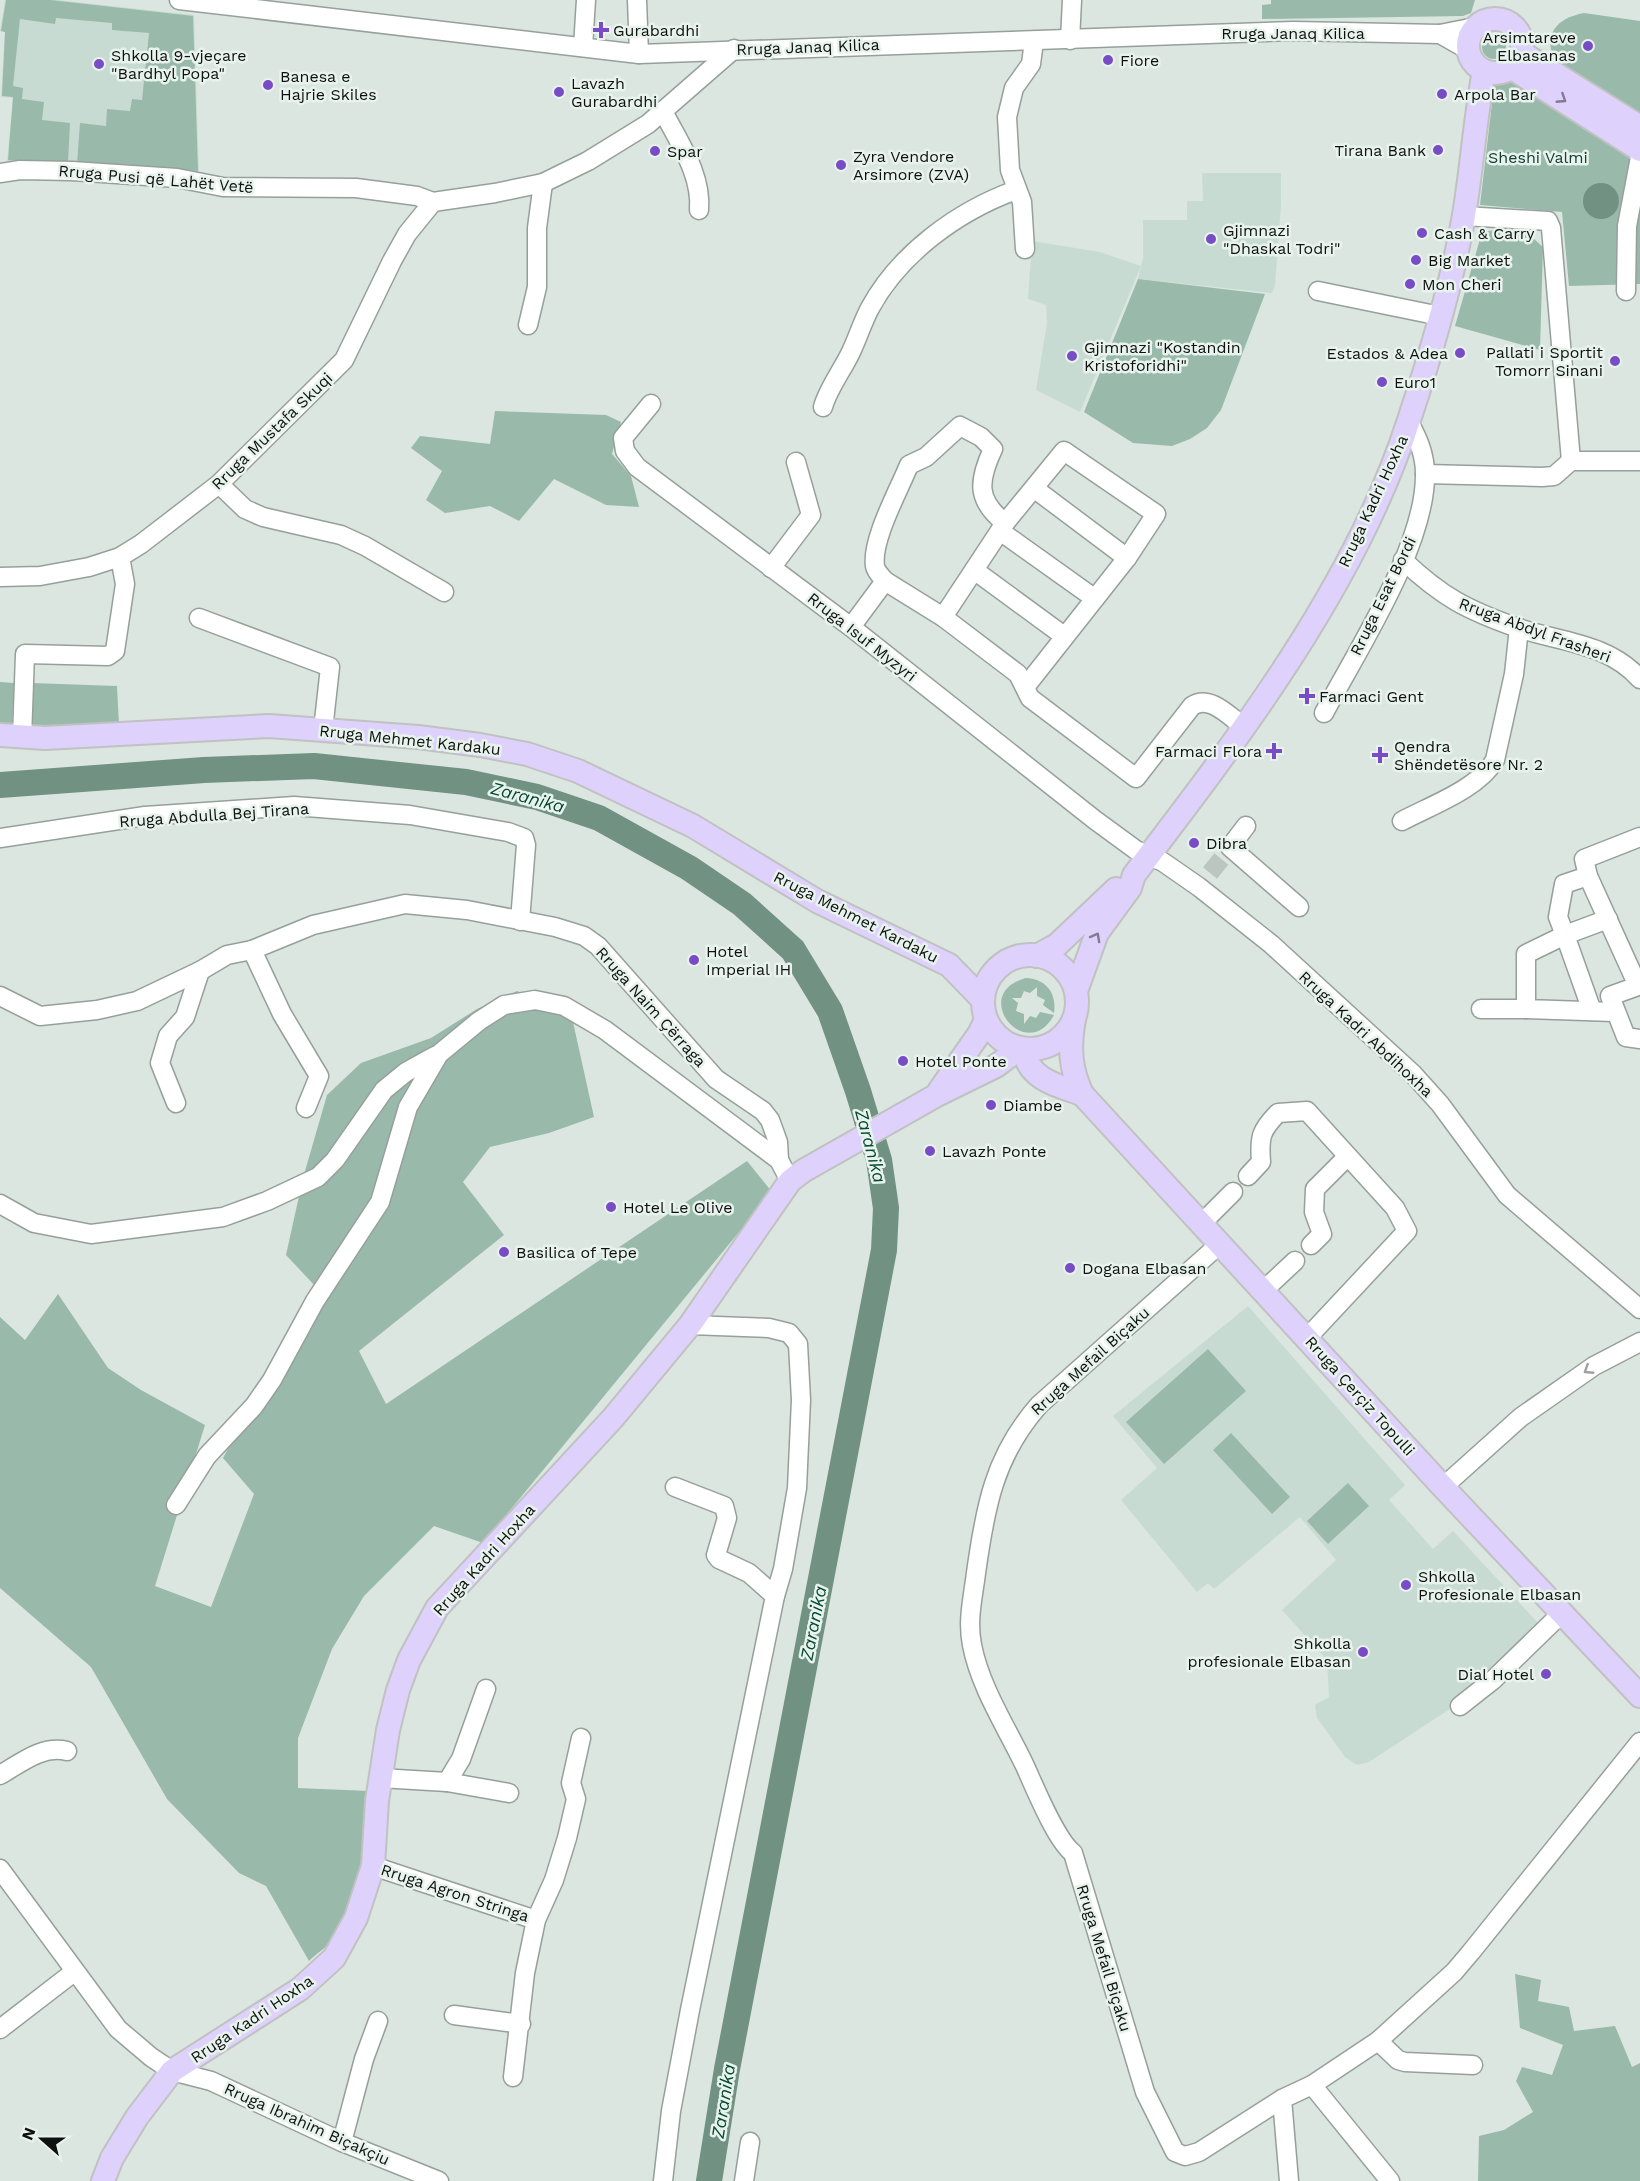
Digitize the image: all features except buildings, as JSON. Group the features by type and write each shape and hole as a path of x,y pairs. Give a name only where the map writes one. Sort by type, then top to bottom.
{"main road":[{"path":"1488,15 1517,29 1523,45 1517,61 1498,73 1484,71 1472,61 1468,50 1469,38 1488,15"},
{"path":"1517,61 1640,127"},
{"path":"1517,61 1640,150"},
{"name":"Rruga Kadri Hoxha","path":"1076,991 1097,933 1130,888 1134,875 1287,665 1357,543 1409,422 1440,316 1464,216 1484,71"},
{"name":"Rruga Mehmet Kardaku","path":"11,736 269,726 480,745 527,754 578,771 693,826 817,901 949,965 998,967"},
{"name":"Rruga Kadri Hoxha","path":"1037,956 1057,945 1123,881 1134,875"},
{"path":"1074,1019 1068,1030 1053,1043 1035,1049 1021,1048 1000,1039 985,1010 987,982 998,967 1011,959 1037,956 1062,967 1076,991 1077,1005 1070,1056 1073,1074 1082,1094"},
{"name":"Rruga Mehmet Kardaku","path":"949,965 985,1010"},
{"name":"Rruga Kadri Hoxha","path":"937,1095 979,1034 985,1010"},
{"path":"1021,1048 1029,1068 1044,1081"},
{"name":"Rruga Kadri Hoxha","path":"103,2181 112,2158 136,2117 172,2072 318,1975 347,1938 373,1866 380,1778 398,1690 409,1660 437,1608 613,1418 690,1325 796,1176 937,1095 996,1066 1021,1048"},
{"path":"996,1066 1082,1094"},
{"name":"Rruga Çerçiz Topulli","path":"1082,1094 1443,1487 1640,1696"}],"street":[{"name":"Rruga Janaq Kilica","path":"179,0 225,3 639,54 1293,31 1440,34 1488,15"},
{"path":"583,47 586,0"},
{"path":"637,0 639,54"},
{"path":"1070,40 1071,0"},
{"path":"1440,34 1468,50"},
{"path":"1025,249 1022,202 1010,170 1007,117 1014,88 1032,64 1034,41"},
{"name":"Rruga Pusi që Lahët Vetë","path":"0,173 20,170 72,171 177,177 223,187 356,188 417,196 433,202 543,183 588,161 663,111 734,50"},
{"path":"663,111 697,178 700,193 699,210"},
{"path":"1626,291 1626,226 1640,157"},
{"path":"528,325 537,287 537,228 543,183"},
{"path":"824,407 869,310 894,274 935,235 965,214 988,201 1016,190"},
{"name":"Rruga Mustafa Skuqi","path":"0,577 40,576 88,567 120,557 141,544 219,484 344,360 407,234 433,202"},
{"path":"1464,216 1548,221 1551,228 1571,461"},
{"path":"1318,291 1440,316"},
{"name":"Rruga Isuf Myzyri","path":"651,404 623,438 625,451 637,467 851,627 1095,820 1148,856"},
{"name":"Rruga Esat Bordi","path":"1324,712 1403,560 1416,527 1425,474 1422,447 1409,422"},
{"path":"1094,598 1003,527 992,512 984,498 981,481 993,449 981,437 960,426 926,457 909,465 881,532 875,556 876,569 885,581 943,617 1018,674 1030,698 1136,778 1198,701 1210,702 1244,727"},
{"path":"943,617 1003,527 1064,451 1156,514 1127,558 1026,686"},
{"path":"1425,474 1542,477 1554,476 1571,461 1640,461"},
{"path":"771,568 811,514 796,462"},
{"path":"219,484 245,509 263,517 341,535 392,561 444,592"},
{"path":"1035,489 1127,558"},
{"path":"11,736 25,654 108,656 115,651 125,584 120,557"},
{"name":"Rruga Abdyl Frasheri","path":"1403,560 1447,598 1519,628 1602,651 1620,661 1640,679"},
{"path":"974,570 1064,636"},
{"path":"851,627 885,581"},
{"path":"199,618 330,667 323,730"},
{"path":"1402,821 1470,786 1488,772 1495,760 1514,674 1519,628"},
{"name":"Rruga Abdulla Bej Tirana","path":"0,838 144,816 294,806 410,815 508,832 524,838 526,844 520,921"},
{"path":"1246,826 1226,852 1299,907"},
{"path":"1640,837 1584,859 1588,876 1638,986 1610,996 1614,1012 1626,1037 1640,1039"},
{"name":"Rruga Kadri Abdihoxha","path":"1148,856 1205,880 1413,1074 1440,1104 1507,1195 1640,1309"},
{"path":"1588,876 1564,884 1558,917 1592,1011"},
{"name":"Rruga Naim Çërraga","path":"0,996 40,1016 97,1010 137,1000 200,971 227,955 252,950 313,925 405,904 467,910 568,930 584,936 598,946 716,1079 763,1111 770,1120 778,1142 779,1160"},
{"path":"1526,1009 1526,954 1565,934 1608,919"},
{"path":"252,950 282,1014 319,1076 306,1108"},
{"path":"176,1103 160,1063 168,1036 185,1017 200,971"},
{"path":"0,1204 34,1223 91,1234 116,1233 223,1217 267,1201 318,1177 335,1160 384,1090 406,1072 439,1054 478,1021 504,1005 535,1000 564,1006 605,1030 779,1160 796,1176"},
{"path":"1481,1009 1614,1012"},
{"path":"176,1505 207,1456 254,1406 272,1380 315,1301 380,1202 408,1107 439,1054"},
{"path":"1248,1176 1261,1162 1260,1145 1263,1128 1278,1113 1307,1111 1395,1208 1407,1231 1307,1338"},
{"path":"1311,1245 1322,1234 1314,1212 1315,1189 1347,1157"},
{"path":"1202,1223 1233,1192"},
{"name":"Rruga Mefail Biçaku","path":"1221,1243 1039,1405 1017,1433 996,1472 986,1510 969,1620 972,1646 987,1687 1042,1804 1066,1848 1073,1853 1145,2092 1175,2152 1185,2156 1199,2152 1282,2100 1312,2085 1378,2041 1471,1952 1640,1742"},
{"path":"1264,1290 1295,1261"},
{"path":"663,2181 671,2111 690,2010 775,1596 783,1569 797,1488 801,1400 798,1344 789,1333 769,1328 690,1325"},
{"path":"1443,1487 1536,1406 1594,1366 1640,1342"},
{"path":"675,1486 724,1506 727,1518 716,1555 719,1559 749,1573 775,1596"},
{"path":"1460,1706 1493,1680 1562,1613"},
{"path":"447,1782 461,1759 486,1689"},
{"path":"513,2077 521,2024 525,1973 536,1920 554,1880 567,1838 576,1799 571,1783 581,1738"},
{"path":"0,1775 44,1750 54,1748 67,1751"},
{"path":"380,1778 447,1782 509,1793"},
{"name":"Rruga Agron Stringa","path":"373,1866 536,1920"},
{"path":"0,1869 118,2029 172,2072"},
{"path":"0,2029 74,1971"},
{"path":"454,2015 521,2024"},
{"path":"342,2142 364,2059 378,2020"},
{"path":"1378,2041 1398,2060 1405,2062 1473,2065"},
{"name":"Rruga Ibrahim Biçakçiu","path":"172,2072 212,2081 342,2142 439,2181"},
{"path":"1312,2085 1390,2181"},
{"path":"1282,2100 1289,2181"},
{"path":"744,2181 750,2142"}],"shaded area":[{"name":"Shkolla 9-vjeçare \"Bardhyl Popa\"","path":"5,0 58,0 194,15 199,172 7,161 13,98 1,97 5,32 0,31"},
{"name":"Gjimnazi \"Dhaskal Todri\"","path":"1202,173 1281,173 1275,286 1272,293 1138,279 1143,258 1143,220 1187,220 1187,201 1203,201"},
{"path":"1601,183 1614,188 1619,201 1614,214 1601,219 1588,214 1583,201 1588,188"},
{"name":"Gjimnazi \"Kostandin Kristoforidhi\"","path":"1032,241 1100,252 1141,266 1080,412 1036,390 1047,323 1046,305 1028,299"},
{"path":"1248,1306 1405,1485 1389,1500 1433,1549 1453,1531 1538,1623 1453,1707 1369,1762 1357,1765 1345,1757 1317,1718 1315,1705 1329,1697 1327,1660 1282,1610 1336,1560 1300,1517 1214,1589 1208,1583 1197,1592 1121,1500 1157,1468 1113,1416"}],"green space":[{"path":"6,0 50,0 193,16 198,171 77,164 80,123 106,126 107,109 130,111 132,99 142,100 149,33 112,30 112,23 56,18 55,24 20,19 13,86 23,88 22,99 44,102 42,120 70,123 68,163 8,160 13,97 2,96 5,32 1,31"},
{"path":"1271,0 1475,0 1471,13 1463,16 1262,19 1262,5 1271,4"},
{"path":"1584,13 1640,21 1640,113 1571,73 1552,54 1550,45 1553,31 1562,21"},
{"path":"1494,35 1503,38 1506,47 1503,56 1494,59 1485,56 1482,47 1485,38"},
{"name":"Sheshi Valmi","path":"1515,81 1640,162 1640,284 1569,286 1562,212 1480,205 1494,86"},
{"path":"1509,228 1524,230 1543,247 1540,350 1455,326 1482,232"},
{"path":"1138,279 1265,294 1221,410 1207,428 1190,439 1172,446 1133,443 1084,412"},
{"path":"495,411 606,415 621,422 612,454 631,476 639,507 606,505 554,479 519,521 490,506 445,513 426,500 442,471 411,448 420,436 490,444"},
{"path":"0,682 14,683 12,725 0,724"},
{"path":"32,683 117,686 119,725 31,726"},
{"path":"1026,978 1044,984 1049,988 1054,999 1054,1013 1043,1005 1045,1000 1037,996 1037,987 1030,993 1024,991 1021,998 1012,998 1018,1003 1016,1011 1024,1014 1024,1024 1030,1016 1036,1018 1040,1012 1054,1015 1042,1029 1030,1033 1018,1030 1008,1021 1002,1010 1002,997 1009,986"},
{"path":"517,991 571,1013 594,1117 549,1133 490,1147 463,1182 504,1235 359,1351 386,1404 747,1161 772,1192 483,1543 434,1526 364,1596 332,1649 298,1738 298,1788 370,1791 364,1848 351,1905 333,1939 309,1961 266,1886 239,1873 167,1799 91,1667 0,1588 0,1317 25,1340 58,1294 108,1368 141,1390 205,1425 155,1586 211,1607 254,1494 223,1458 316,1287 286,1255 303,1178 327,1095 361,1063 431,1038 477,1009"},
{"path":"1208,1349 1246,1391 1164,1464 1126,1422"},
{"path":"1231,1433 1290,1497 1272,1514 1213,1450"},
{"path":"1348,1483 1369,1506 1328,1544 1307,1521"},
{"path":"1515,1974 1541,1980 1538,2001 1569,2007 1574,2031 1615,2026 1632,2067 1640,2063 1640,2181 1478,2181 1479,2136 1504,2130 1533,2112 1516,2081 1522,2067 1552,2075 1563,2045 1520,2028"}],"waterway":[{"name":"Zaranika","path":"0,785 204,770 314,766 466,782 537,797 599,818 689,868 742,904 793,950 830,1011 879,1160 886,1208 884,1250 727,2069 709,2181"}],"tunnel":[{"path":"1210,873 1223,857"}],"place":[{"name":"Gurabardhi","path":"601,30"},
{"name":"Arsimtareve Elbasanas","path":"1588,46"},
{"name":"Fiore","path":"1108,60"},
{"name":"Shkolla 9-vjeçare \"Bardhyl Popa\"","path":"99,64"},
{"name":"Banesa e Hajrie Skiles","path":"268,85"},
{"name":"Lavazh Gurabardhi","path":"559,92"},
{"name":"Arpola Bar","path":"1442,94"},
{"name":"Tirana Bank","path":"1438,150"},
{"name":"Spar","path":"655,151"},
{"name":"Zyra Vendore Arsimore (ZVA)","path":"841,165"},
{"name":"Cash & Carry","path":"1422,233"},
{"name":"Gjimnazi \"Dhaskal Todri\"","path":"1211,239"},
{"name":"Big Market","path":"1416,260"},
{"name":"Mon Cheri","path":"1410,284"},
{"name":"Estados & Adea","path":"1460,353"},
{"name":"Gjimnazi \"Kostandin Kristoforidhi\"","path":"1072,356"},
{"name":"Pallati i Sportit Tomorr Sinani","path":"1615,361"},
{"name":"Euro1","path":"1382,382"},
{"name":"Farmaci Gent","path":"1307,696"},
{"name":"Farmaci Flora","path":"1274,751"},
{"name":"Qendra Shëndetësore Nr. 2","path":"1380,755"},
{"name":"Dibra","path":"1194,843"},
{"name":"Hotel Imperial IH","path":"694,960"},
{"name":"Hotel Ponte","path":"903,1061"},
{"name":"Diambe","path":"991,1105"},
{"name":"Lavazh Ponte","path":"930,1151"},
{"name":"Hotel Le Olive","path":"611,1207"},
{"name":"Basilica of Tepe","path":"504,1252"},
{"name":"Dogana Elbasan","path":"1070,1268"},
{"name":"Shkolla Profesionale Elbasan","path":"1406,1585"},
{"name":"Shkolla profesionale Elbasan","path":"1363,1652"},
{"name":"Dial Hotel","path":"1546,1674"}]}
